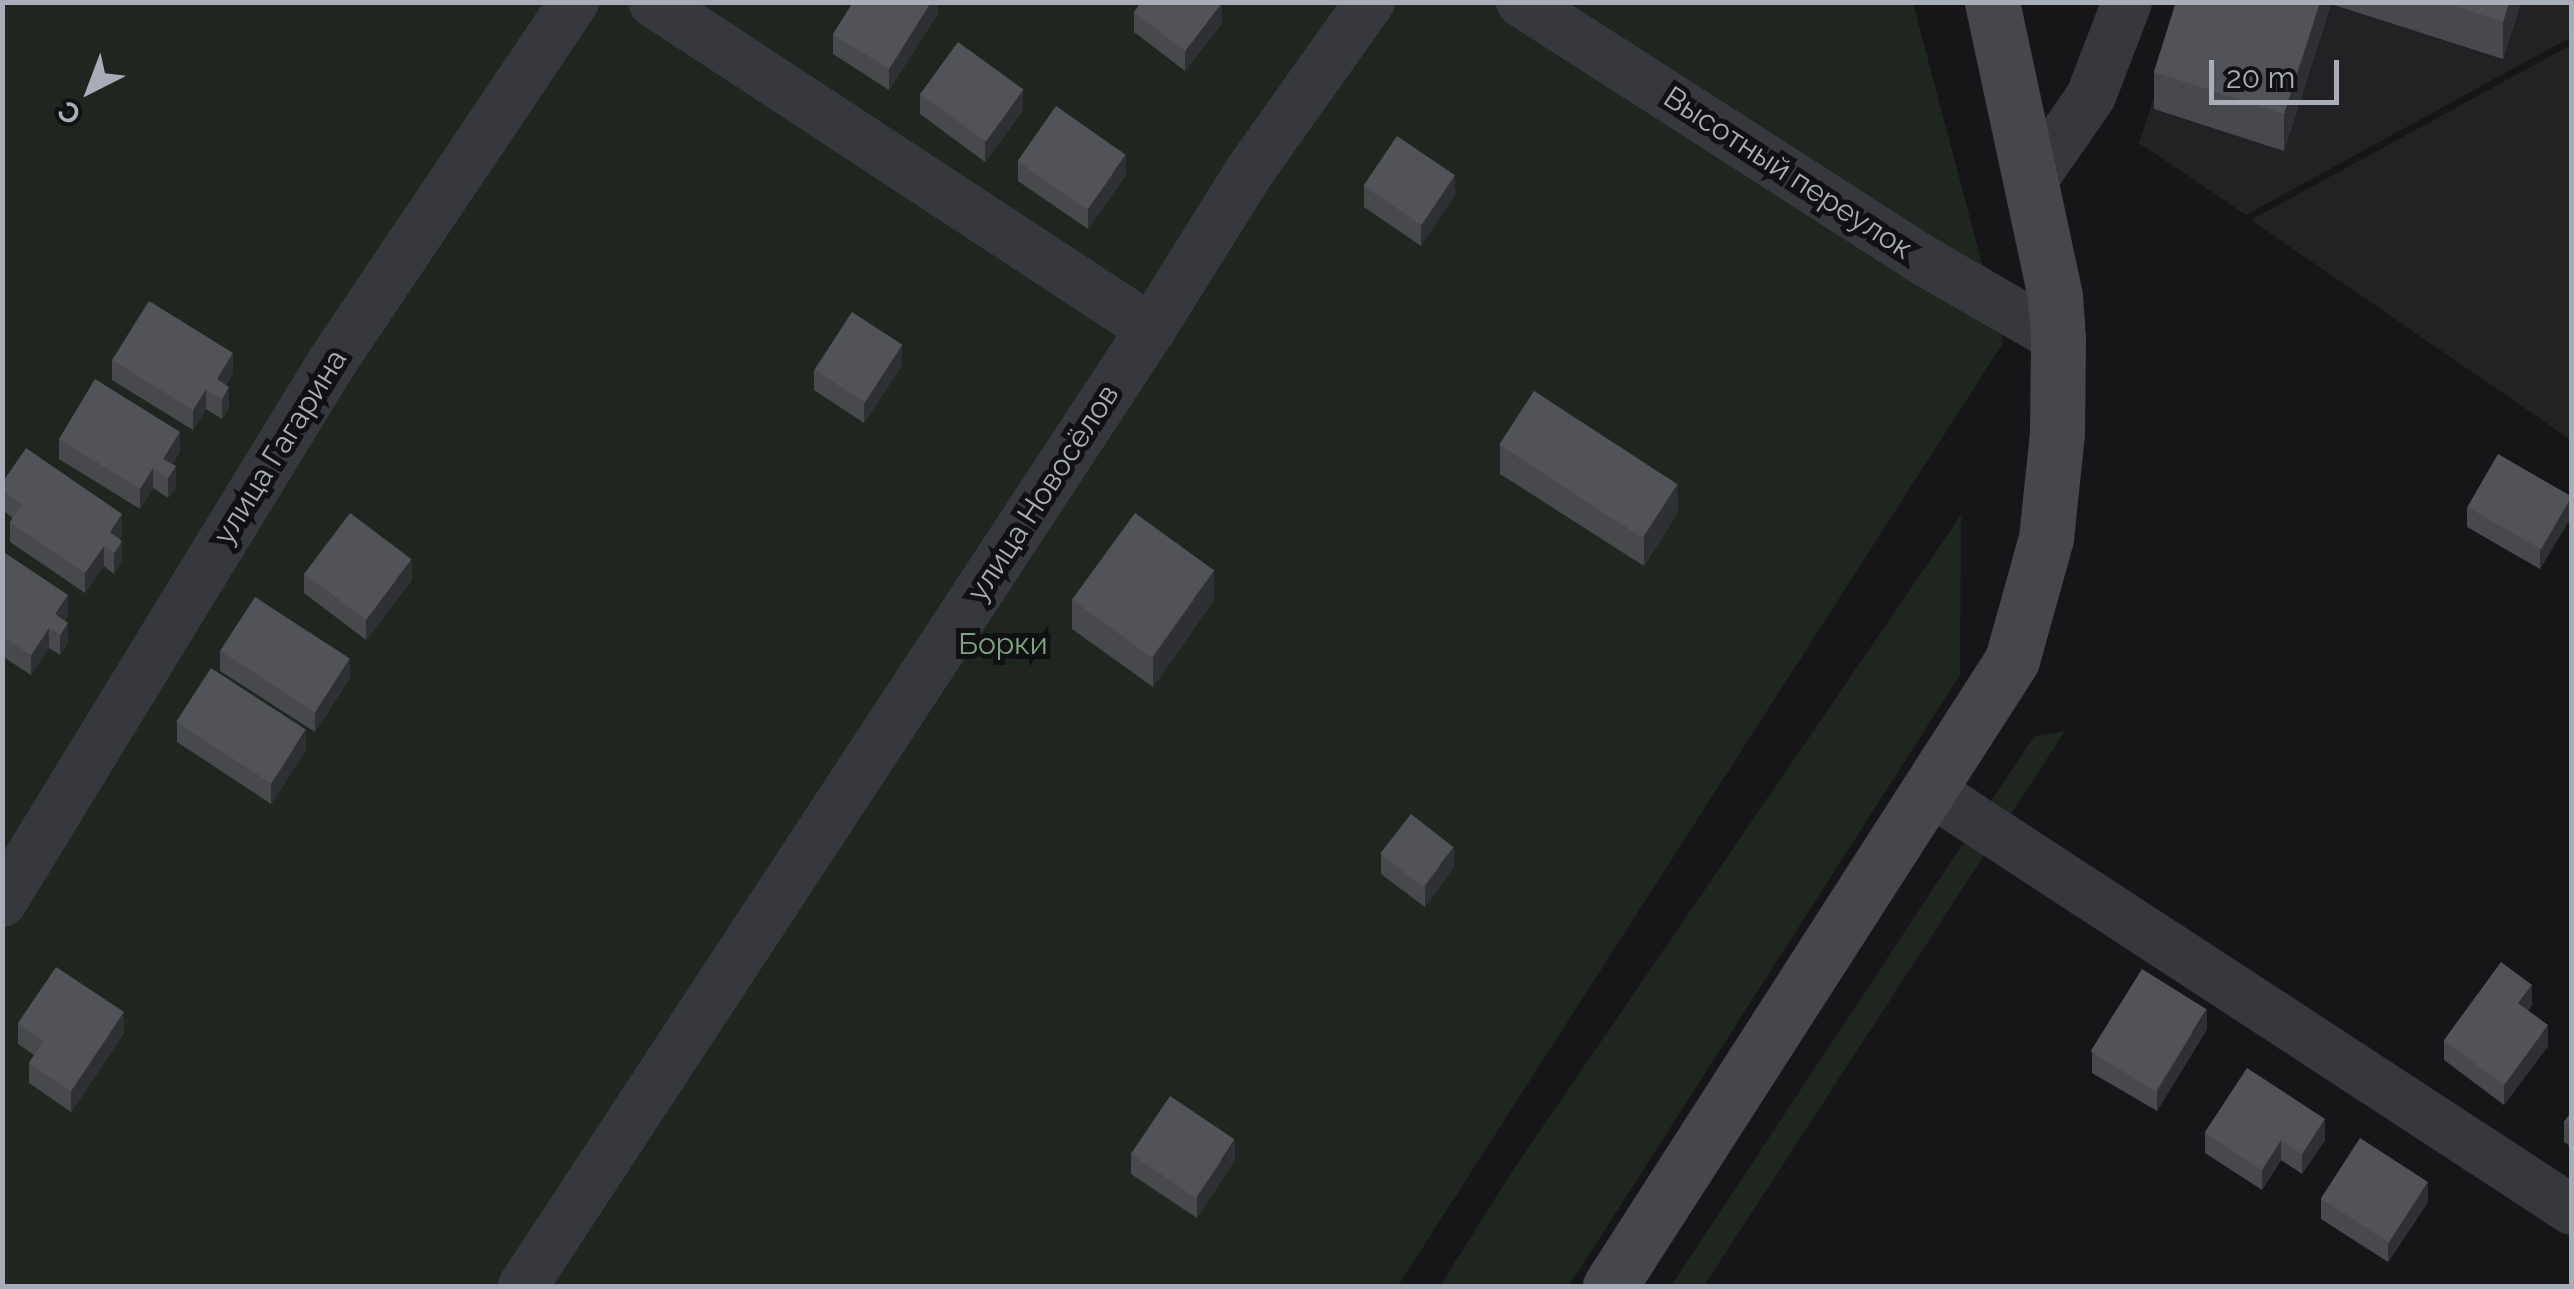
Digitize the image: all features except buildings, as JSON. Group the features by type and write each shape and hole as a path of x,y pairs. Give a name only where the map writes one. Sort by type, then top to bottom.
{"street":[{"name":"улица Гагарина","path":"2,902 332,362 574,2"},
{"path":"653,2 1151,329"},
{"name":"улица Новосёлов","path":"522,1286 1151,329 1249,172 1370,2"},
{"name":"Высотный переулок","path":"1521,2 1928,262 2058,338"},
{"path":"1610,1286 2012,660 2046,538 2057,434 2058,338 2055,296 1992,2"},
{"path":"2032,181 2091,96 2127,2"},
{"path":"1929,790 2572,1210"}],"shaded area":[{"path":"2184,3 2571,3 2571,37 2246,215 2139,143"},
{"path":"2571,45 2571,440 2251,220"}],"green space":[{"name":"Борки","path":"3,3 1913,3 2003,343 1398,1286 3,1286"},
{"path":"1961,515 1960,675 1578,1272 1568,1286 1440,1286 1511,1173"},
{"path":"2065,731 1704,1286 1671,1286 2034,736"}]}
